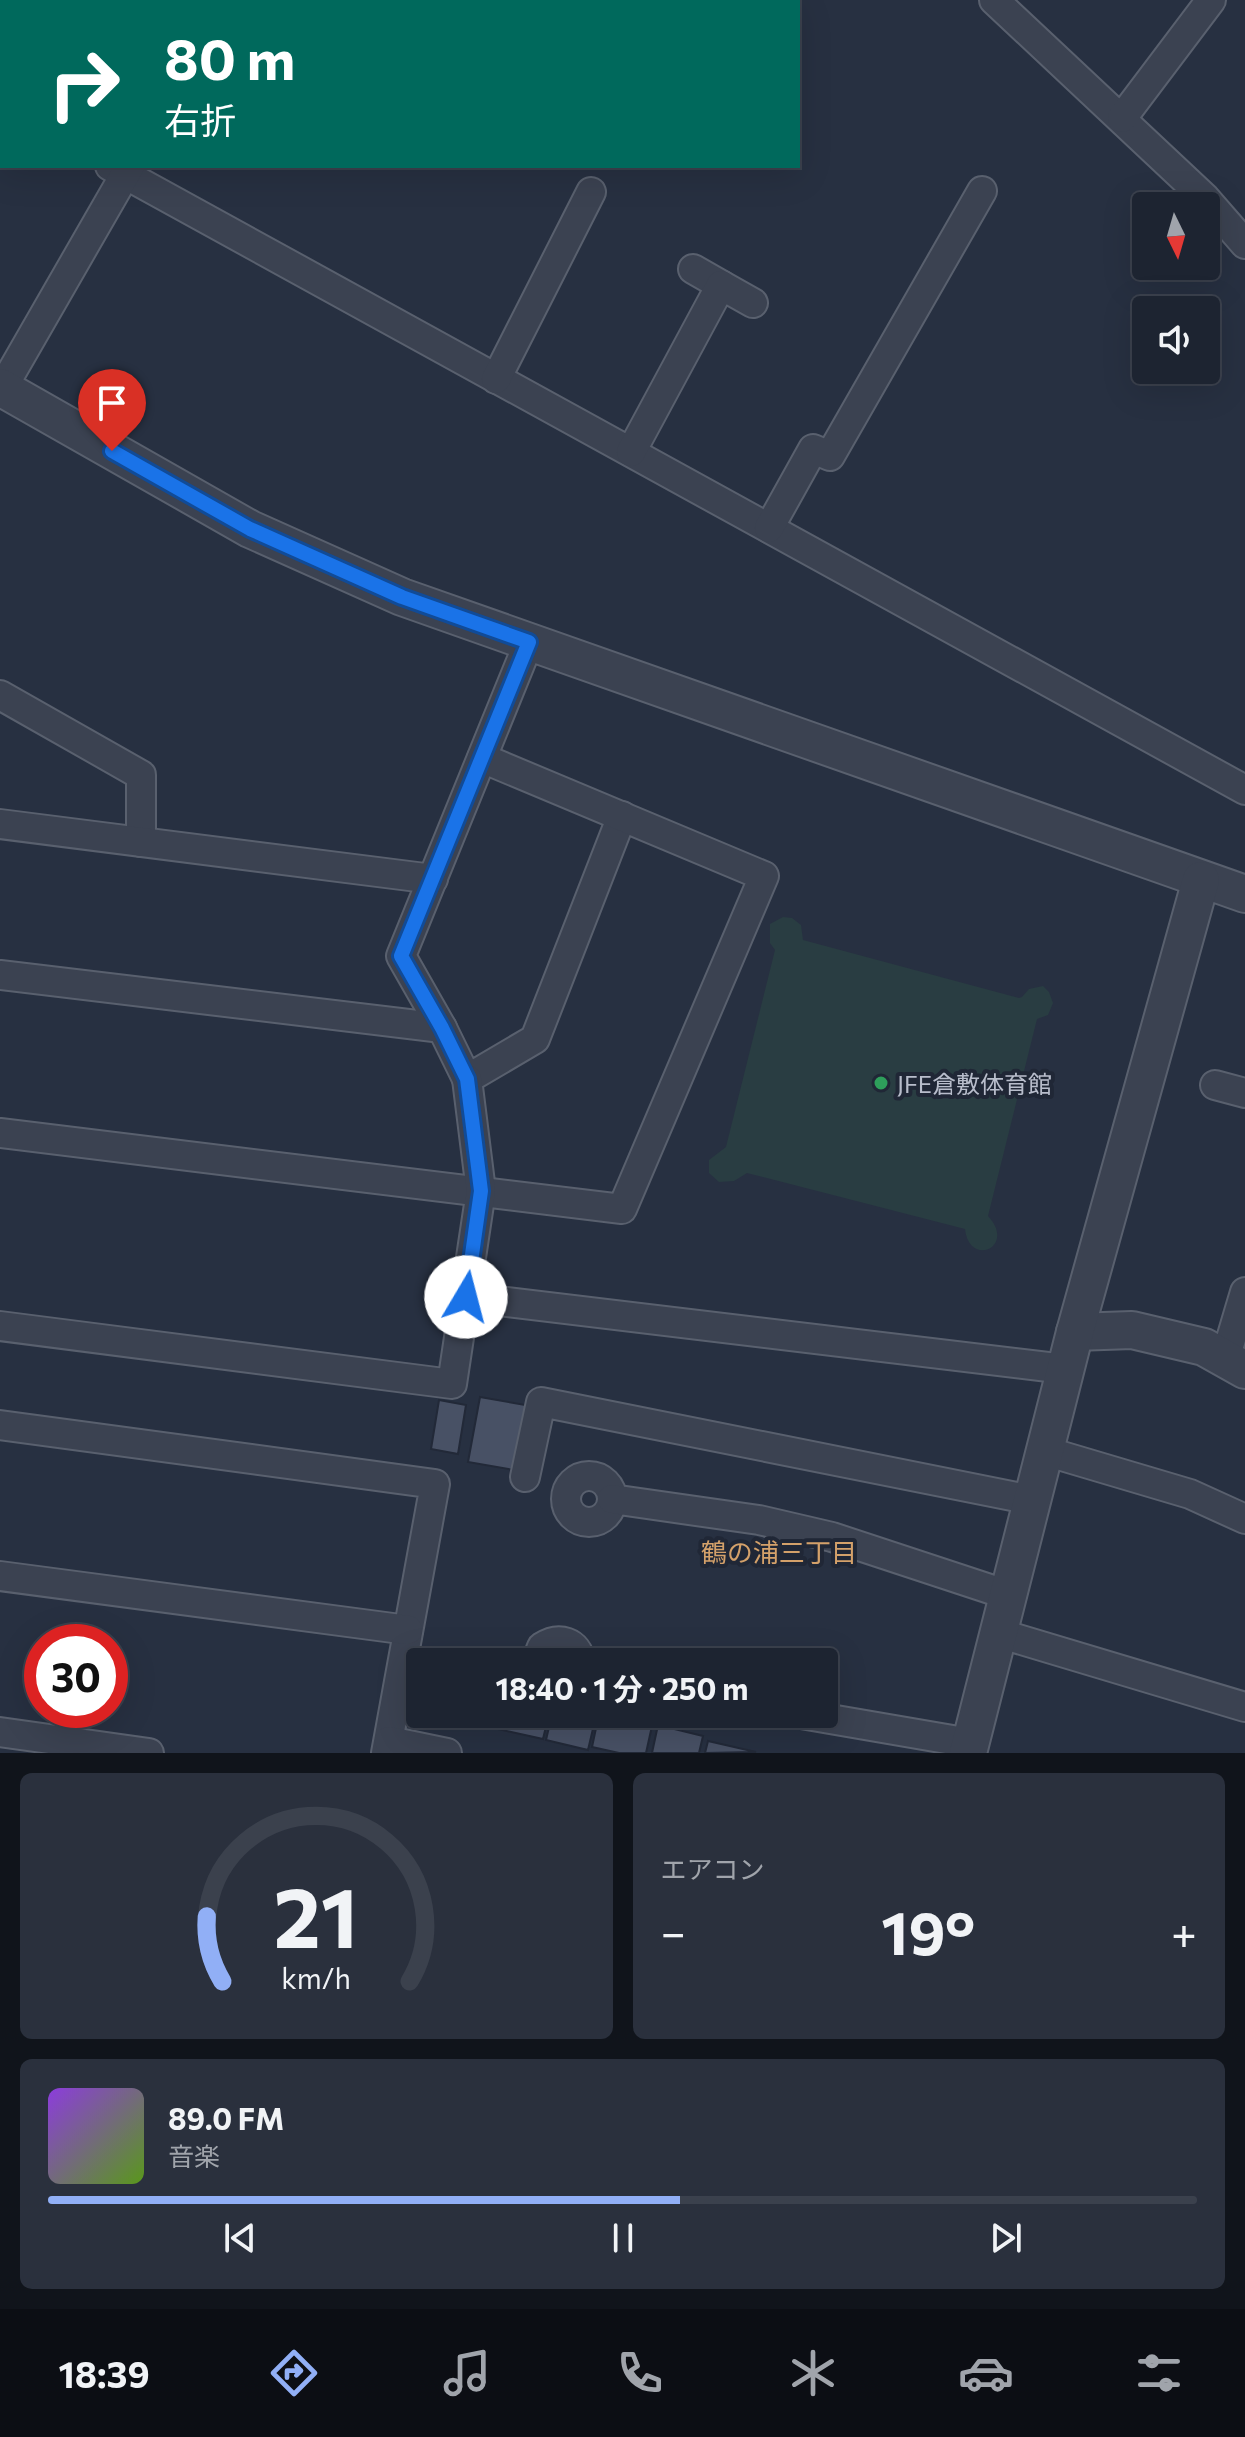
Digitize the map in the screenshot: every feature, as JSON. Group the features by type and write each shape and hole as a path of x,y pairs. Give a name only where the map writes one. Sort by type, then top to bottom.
{"street":[{"path":"994,0 1205,198 1245,244"},
{"path":"1122,118 1211,0"},
{"path":"1245,790 496,379 122,169 1,389 250,529 402,597 1245,894"},
{"path":"769,528 813,449 830,456 982,191"},
{"path":"496,379 591,192"},
{"path":"693,269 753,303"},
{"path":"631,452 721,285"},
{"path":"0,1326 452,1384 481,1191 467,1079 401,956 529,642"},
{"path":"0,695 141,775 141,842"},
{"path":"0,1133 622,1209 764,876 482,758"},
{"path":"467,1079 535,1039 622,816"},
{"path":"0,824 433,879"},
{"path":"838,1721 969,1748 1065,1369 1201,880"},
{"path":"0,975 442,1028"},
{"path":"1215,1085 1245,1093"},
{"path":"1075,1332 1132,1330 1204,1347 1235,1364 1245,1292"},
{"path":"466,1297 1065,1369"},
{"path":"525,1477 541,1402 1032,1500"},
{"path":"0,1425 435,1484 388,1747 447,1753"},
{"path":"1045,1451 1190,1494 1245,1519"},
{"path":"612,1499 759,1520 832,1537 1008,1595"},
{"path":"0,1576 408,1630"},
{"path":"998,1633 1245,1707"},
{"path":"542,1648 555,1640 563,1640 576,1648"},
{"path":"0,1732 149,1753"}],"green space":[{"name":"JFE倉敷体育館","path":"783,917 792,918 801,925 803,940 1019,998 1029,989 1043,986 1049,992 1053,1003 1048,1015 1037,1019 988,1216 996,1227 997,1237 989,1249 974,1248 968,1241 965,1229 747,1173 734,1181 719,1182 709,1173 709,1160 726,1147 775,950 770,943 770,924"}],"building":[{"path":"480,1397 531,1406 520,1471 468,1462"},
{"path":"439,1400 466,1405 458,1454 431,1449"},
{"path":"494,1728 546,1728 543,1739"},
{"path":"549,1728 593,1728 588,1750 546,1740"},
{"path":"596,1728 652,1728 646,1753 619,1753 592,1747"},
{"path":"657,1728 703,1736 699,1753 652,1753"},
{"path":"708,1741 756,1752 705,1753"}],"place":[{"name":"JFE倉敷体育館","path":"881,1083"}],"district":[{"name":"鶴の浦三丁目","path":"779,1551"}],"route":[{"path":"112,451 250,529 402,597 529,642 401,956 467,1079 481,1191 466,1297"}]}
